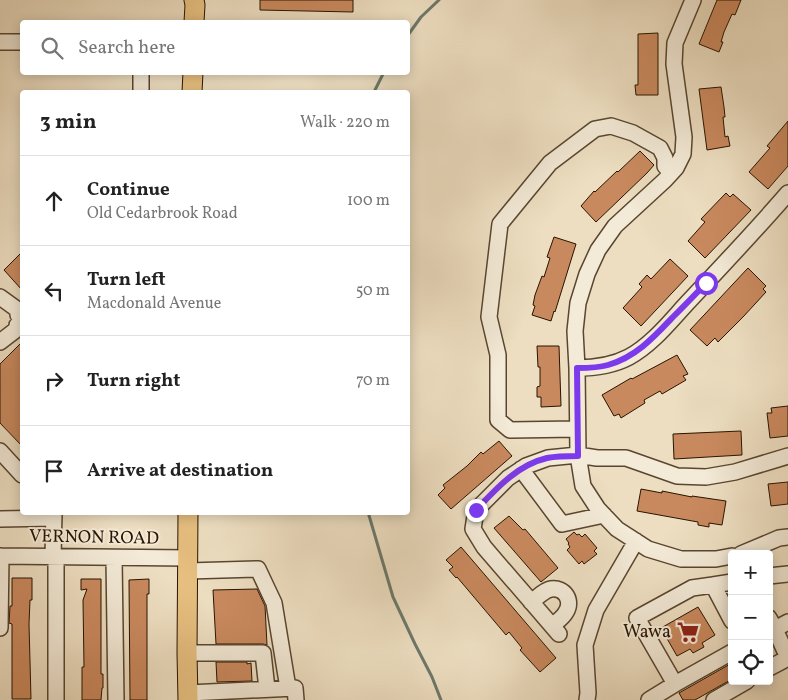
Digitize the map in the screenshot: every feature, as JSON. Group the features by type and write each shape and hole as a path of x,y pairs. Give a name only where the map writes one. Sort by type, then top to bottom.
{"main road":[{"path":"192,90 193,75"},
{"path":"188,515 188,696"}],"street":[{"path":"693,0 675,42 674,64 684,138 683,154 676,168 614,226 598,250 587,274 578,303 575,331 578,456 583,486 598,509 617,529 648,549 681,559 716,560 728,557"},
{"path":"0,42 20,42"},
{"path":"141,75 142,90"},
{"path":"577,429 510,430 498,420 498,355 488,318 500,224 550,163 595,129 611,126 633,133 660,148 665,158 665,166 671,173"},
{"path":"577,368 608,365 628,357 644,347 744,244 788,194"},
{"path":"0,297 18,310 17,329 0,342"},
{"path":"0,451 20,473"},
{"path":"531,602 549,588 558,589 566,594 569,602 565,614 555,630 531,602 484,547 472,529 476,510 508,478 526,466 548,458 578,456 626,458 678,476 706,477 735,472 788,456"},
{"path":"521,469 562,524 604,515"},
{"path":"0,519 54,515 56,700"},
{"path":"750,550 779,538 788,537"},
{"path":"587,700 585,645 596,610 636,541"},
{"path":"0,556 0,628"},
{"name":"VERNON ROAD","path":"0,556 114,558 258,569 274,603 292,694"},
{"path":"114,558 116,700"},
{"path":"773,576 788,574"},
{"path":"669,692 637,618 692,588 728,583"},
{"path":"713,585 728,613"},
{"path":"773,666 788,658 775,625"},
{"path":"187,653 263,653 266,689"},
{"path":"649,700 669,692 728,655"},
{"path":"714,700 740,685"},
{"path":"188,696 266,689 292,694"}],"building":[{"path":"260,0 353,0 353,12 260,10"},
{"path":"717,0 741,0 735,15 732,14 724,32 719,52 699,44"},
{"path":"658,33 658,95 636,95 635,85 638,85 638,34"},
{"path":"721,87 725,117 723,117 725,137 728,136 730,146 707,150 699,89"},
{"path":"788,121 788,166 768,189 749,172 770,148 767,146"},
{"path":"640,151 654,165 596,222 581,206 594,191"},
{"path":"726,193 730,197 733,194 751,210 705,258 688,241 705,222 701,219"},
{"path":"554,237 576,244 551,321 532,315 535,306 533,305 535,295 542,276 544,277 550,258 547,257"},
{"path":"20,254 20,288 4,270"},
{"path":"670,259 688,276 641,326 623,308 642,287 639,284 647,275 651,279"},
{"path":"748,268 766,286 763,289 766,292 718,342 715,338 707,346 690,330"},
{"path":"20,344 20,444 0,423 0,364"},
{"path":"537,346 559,346 561,406 541,407 541,397 537,397 537,387 540,386 540,367 538,367"},
{"path":"677,355 688,374 683,376 686,380 662,394 660,391 644,400 645,403 621,418 619,414 614,416 602,395"},
{"path":"788,406 788,436 770,438 767,413 772,413 771,408"},
{"path":"741,431 742,455 674,459 673,434"},
{"path":"499,441 512,456 451,509 438,495 445,488 443,485 481,452 483,454"},
{"path":"788,482 788,504 771,506 768,484"},
{"path":"641,489 726,501 722,525 709,523 709,527 698,525 698,522 637,511"},
{"path":"509,516 523,530 525,529 558,568 541,582 494,528"},
{"path":"574,532 582,537 585,534 597,548 594,551 597,554 584,564 582,561 579,564 567,550 570,547 566,539"},
{"path":"461,547 556,658 540,672 520,650 522,648 509,632 506,635 449,570 453,567 446,560"},
{"path":"12,578 32,578 29,624 31,699 12,699 12,624 9,623 10,606 12,606"},
{"path":"81,579 101,579 101,674 103,674 103,688 101,700 82,700 82,667 84,667 83,600 87,589 81,590"},
{"path":"149,579 149,594 147,594 147,700 130,700 129,580"},
{"path":"257,589 265,606 267,645 216,644 213,590"},
{"name":"Wawa","path":"698,607 715,635 702,643 704,647 693,653 690,649 677,656 661,628"},
{"path":"216,662 251,663 252,681 217,682"},
{"name":"Wawa","path":"728,665 728,681 695,700 683,700 679,693"}],"waterway":[{"path":"410,32 421,17 439,0"},
{"path":"375,90 382,75"},
{"path":"369,515 393,597 432,677 441,700"}],"place":[{"name":"Wawa","path":"688,632"}],"route":[{"path":"476,510 508,478 526,466 548,458 578,456 577,368 608,365 619,362 637,352 706,283"}]}
